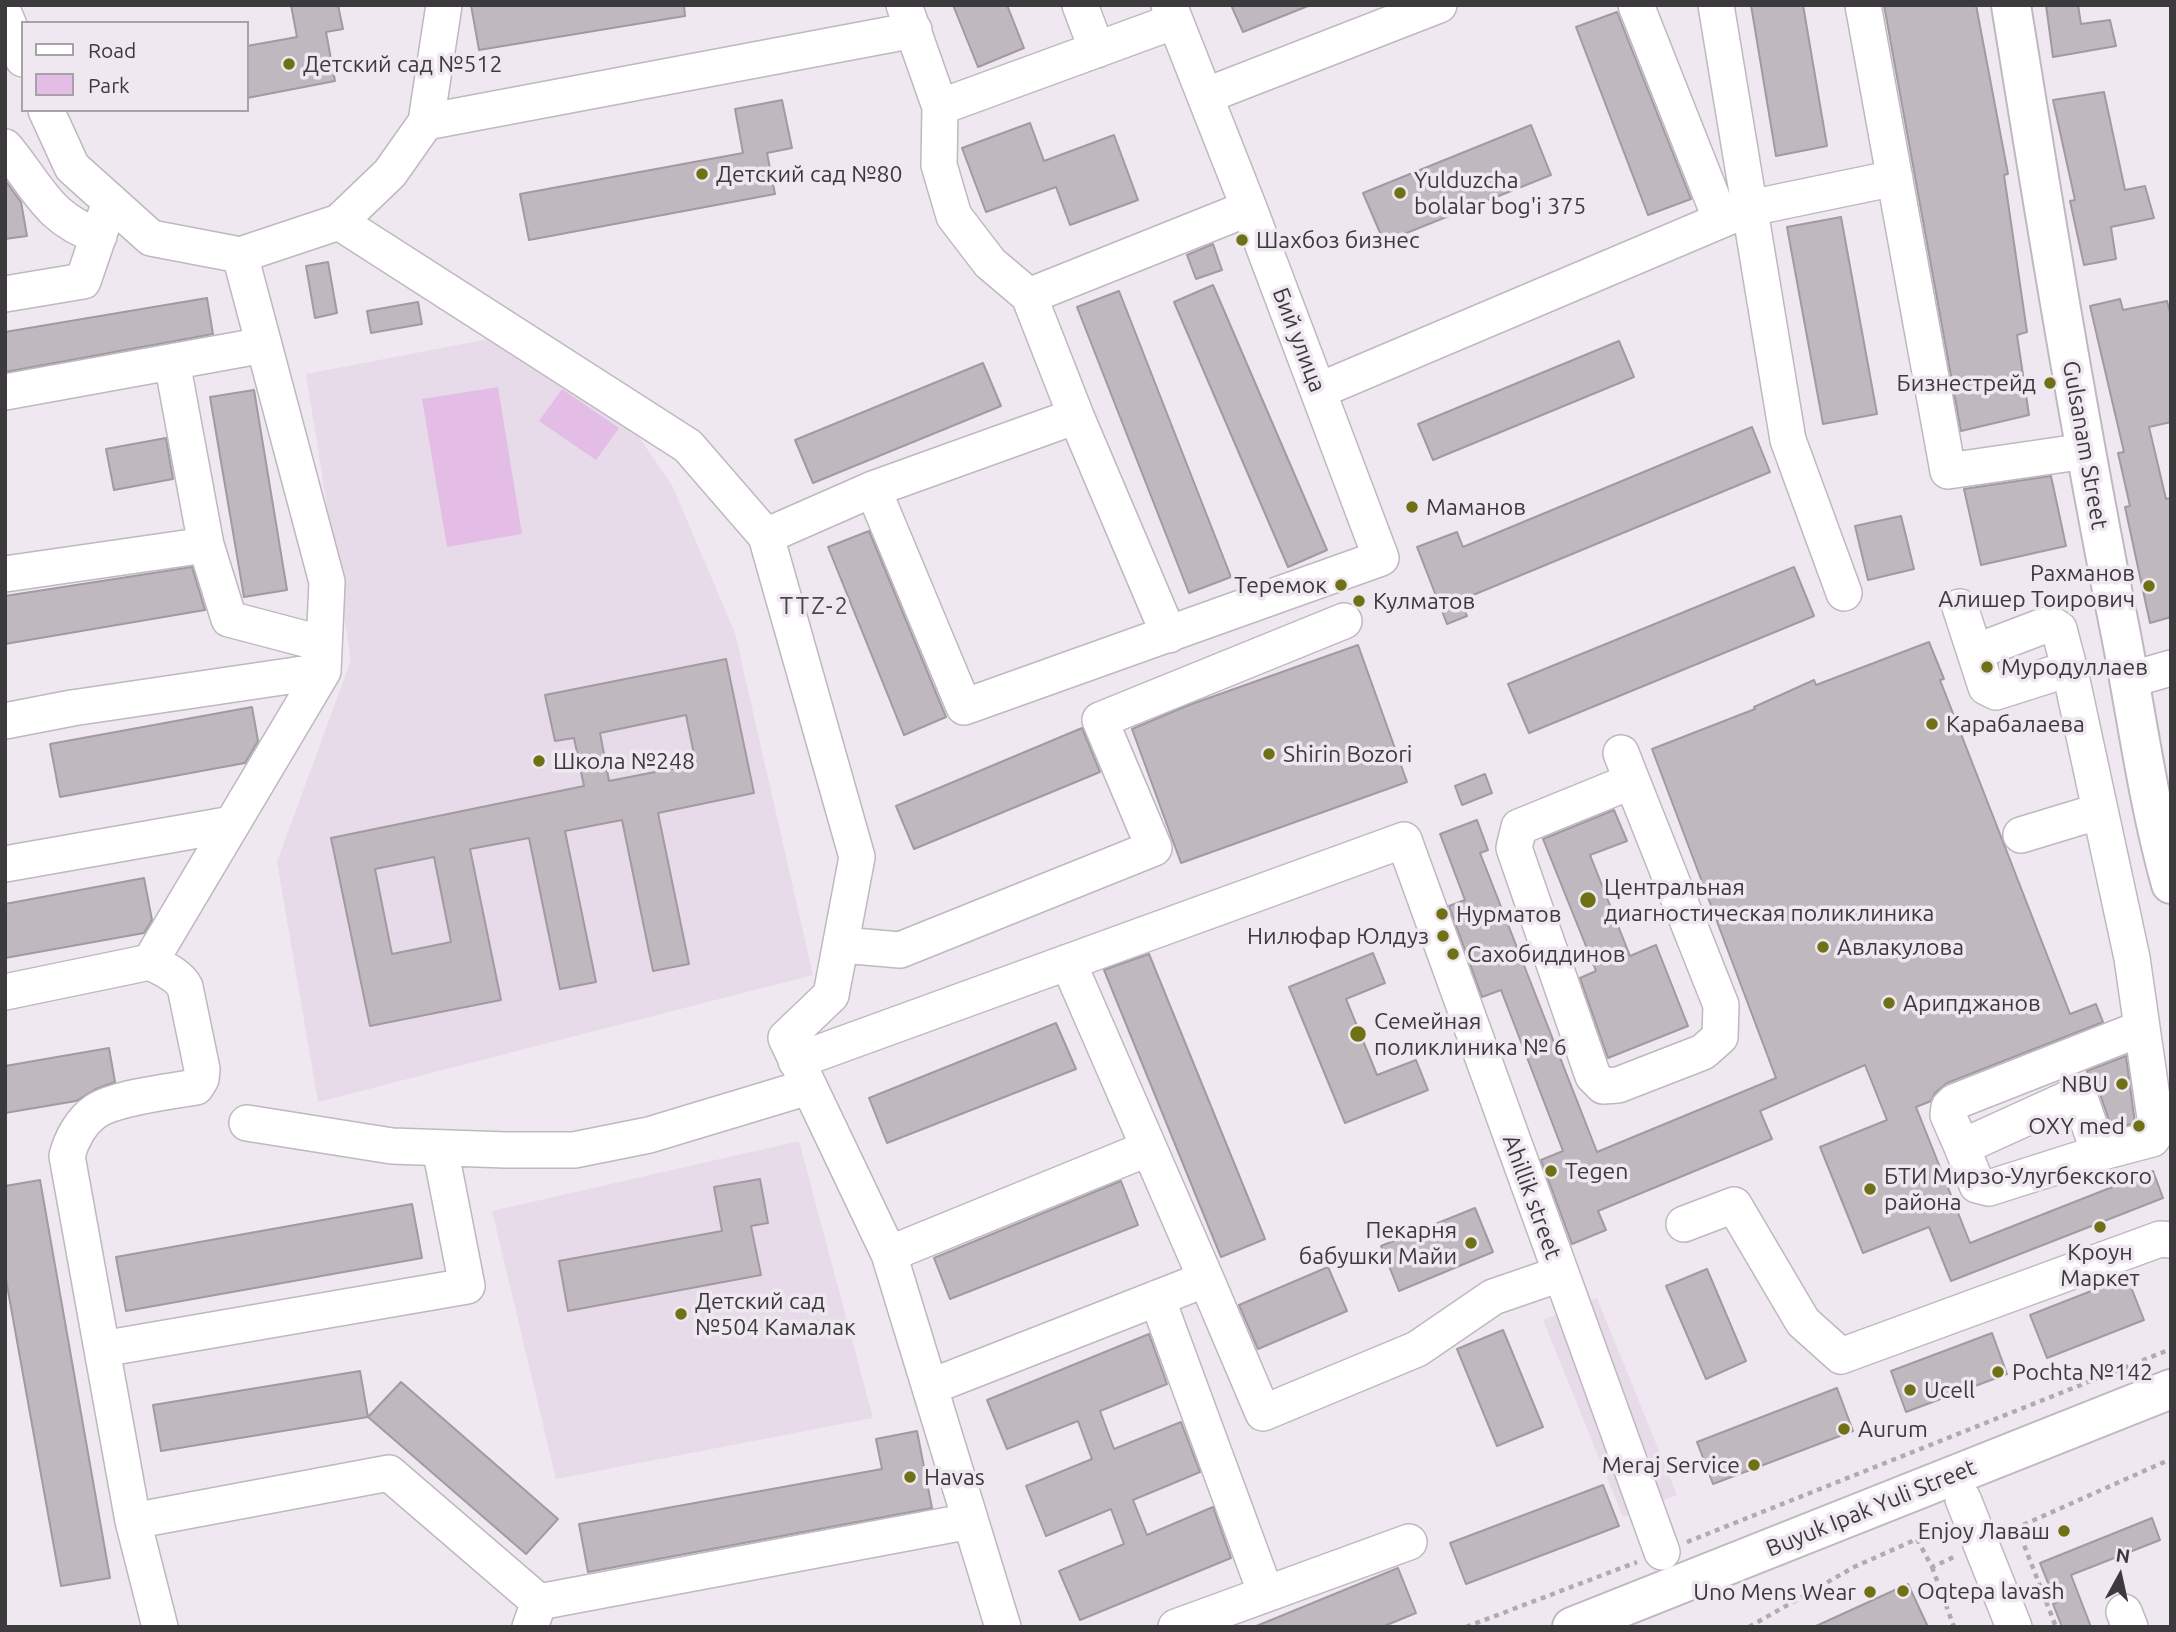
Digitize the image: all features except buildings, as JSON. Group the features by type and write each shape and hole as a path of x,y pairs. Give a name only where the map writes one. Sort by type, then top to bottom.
{"main road":[{"name":"Gulsanam Street","path":"2011,5 2052,262 2086,451 2154,811 2171,884"},
{"name":"Buyuk Ipak Yuli Street","path":"1643,1627 1959,1487 2171,1389"},
{"name":"Buyuk Ipak Yuli Street","path":"1572,1627 1959,1487 2171,1416"}],"street":[{"path":"47,112 72,167 151,238 240,255 339,222 390,173 426,122 443,5"},
{"path":"1080,5 1097,50"},
{"path":"1205,96 1439,5"},
{"path":"1636,5 1736,214"},
{"path":"1716,5 1736,214 1788,440 1844,593"},
{"path":"1863,5 1948,471 2086,451"},
{"path":"940,107 1097,50 1172,13"},
{"name":"Бий улица","path":"1169,635 1381,558 1172,13"},
{"path":"426,122 909,18 940,107 939,165 954,215 990,262 1028,296 1169,635 964,707 873,489"},
{"path":"5,147 23,168 45,203 77,229 99,236"},
{"path":"1318,391 1736,214 1895,178"},
{"path":"5,294 83,281 110,202"},
{"path":"1028,296 1249,208"},
{"path":"339,222 688,446 766,536 857,857 831,995 786,1038 889,1254 1003,1627"},
{"path":"149,962 232,824 323,657 327,582 240,255"},
{"path":"5,392 264,345"},
{"path":"172,362 206,545 229,619 323,657"},
{"path":"766,536 873,489 1076,416"},
{"path":"5,574 206,545"},
{"path":"1961,607 1986,687 1990,691 1996,692 2062,671 2070,671"},
{"path":"842,945 900,950 1153,848 1100,720 1344,621"},
{"path":"1975,652 2046,625 2059,629 2132,958 2142,1028 2156,1136 1989,1188 1977,1185 1948,1115 1949,1107 1954,1102 2142,1028"},
{"path":"5,721 323,657"},
{"path":"2129,680 2171,668"},
{"path":"1626,767 1721,1005 1720,1037 1703,1052 1618,1085 1603,1086 1593,1076 1514,848 1519,827 1626,767"},
{"path":"2021,835 2100,811"},
{"path":"5,864 232,824"},
{"name":"Ahillik street","path":"1068,962 1404,840 1662,1552"},
{"path":"5,992 149,962 173,974 185,987 202,1069 201,1079 196,1087 151,1094 95,1111 71,1143 67,1156 133,1521 160,1627"},
{"path":"247,1123 392,1146 574,1150 649,1135 1068,962 1262,1413 1417,1349 1493,1297 1560,1274"},
{"path":"1962,1147 2072,1097 2081,1101 2099,1153"},
{"path":"102,1349 467,1286 440,1148"},
{"path":"889,1254 1149,1148"},
{"path":"1684,1224 1734,1205 1803,1322 1841,1356 2160,1239 2171,1240"},
{"path":"930,1387 1206,1279"},
{"path":"1157,1298 1266,1594"},
{"path":"133,1521 389,1473 535,1615 970,1521"},
{"path":"1959,1487 2014,1627"},
{"path":"1176,1627 1409,1542"}],"path":[{"path":"1466,1627 1662,1552 2171,1349"},
{"path":"1931,1567 2171,1459"},
{"path":"2017,1527 2056,1627"},
{"path":"1749,1627 1854,1567 1917,1539 1954,1627"}],"shaded area":[{"name":"Школа №248","path":"499,337 625,417 672,485 735,633 813,975 318,1102 277,862 351,660 306,374"},
{"name":"Детский сад №504 Камалак","path":"799,1141 873,1418 556,1479 492,1211"},
{"path":"1597,1298 1677,1495 1623,1517 1543,1320"}],"green space":[{"path":"498,387 522,534 447,547 422,399"},
{"path":"562,389 619,428 596,460 539,421"}],"place":[{"name":"Детский сад №512","path":"289,64"},
{"name":"Детский сад №80","path":"702,174"},
{"name":"Yulduzcha bolalar bog'i 375","path":"1400,193"},
{"name":"Шахбоз бизнес","path":"1242,240"},
{"name":"Бизнестрейд","path":"2050,383"},
{"name":"Маманов","path":"1412,507"},
{"name":"Теремок","path":"1341,585"},
{"name":"Рахманов Алишер Тоирович","path":"2149,586"},
{"name":"Кулматов","path":"1359,601"},
{"name":"Муродуллаев","path":"1987,667"},
{"name":"Карабалаева","path":"1932,724"},
{"name":"Shirin Bozori","path":"1269,754"},
{"name":"Школа №248","path":"539,761"},
{"name":"Центральная диагностическая поликлиника","path":"1588,900"},
{"name":"Нурматов","path":"1442,914"},
{"name":"Нилюфар Юлдуз","path":"1443,936"},
{"name":"Авлакулова","path":"1823,947"},
{"name":"Сахобиддинов","path":"1453,954"},
{"name":"Арипджанов","path":"1889,1003"},
{"name":"Семейная поликлиника № 6","path":"1358,1034"},
{"name":"NBU","path":"2122,1084"},
{"name":"OXY med","path":"2139,1126"},
{"name":"Tegen","path":"1551,1171"},
{"name":"БТИ Мирзо-Улугбекского района","path":"1870,1189"},
{"name":"Кроун Маркет","path":"2100,1227"},
{"name":"Пекарня бабушки Майи","path":"1471,1243"},
{"name":"Детский сад №504 Камалак","path":"681,1314"},
{"name":"Pochta №142","path":"1998,1372"},
{"name":"Ucell","path":"1910,1390"},
{"name":"Aurum","path":"1844,1429"},
{"name":"Meraj Service","path":"1754,1465"},
{"name":"Havas","path":"910,1477"},
{"name":"Enjoy Лаваш","path":"2064,1531"},
{"name":"Oqtepa lavash","path":"1903,1591"},
{"name":"Uno Mens Wear","path":"1870,1592"}],"district":[{"name":"TTZ-2","path":"815,606"}]}
